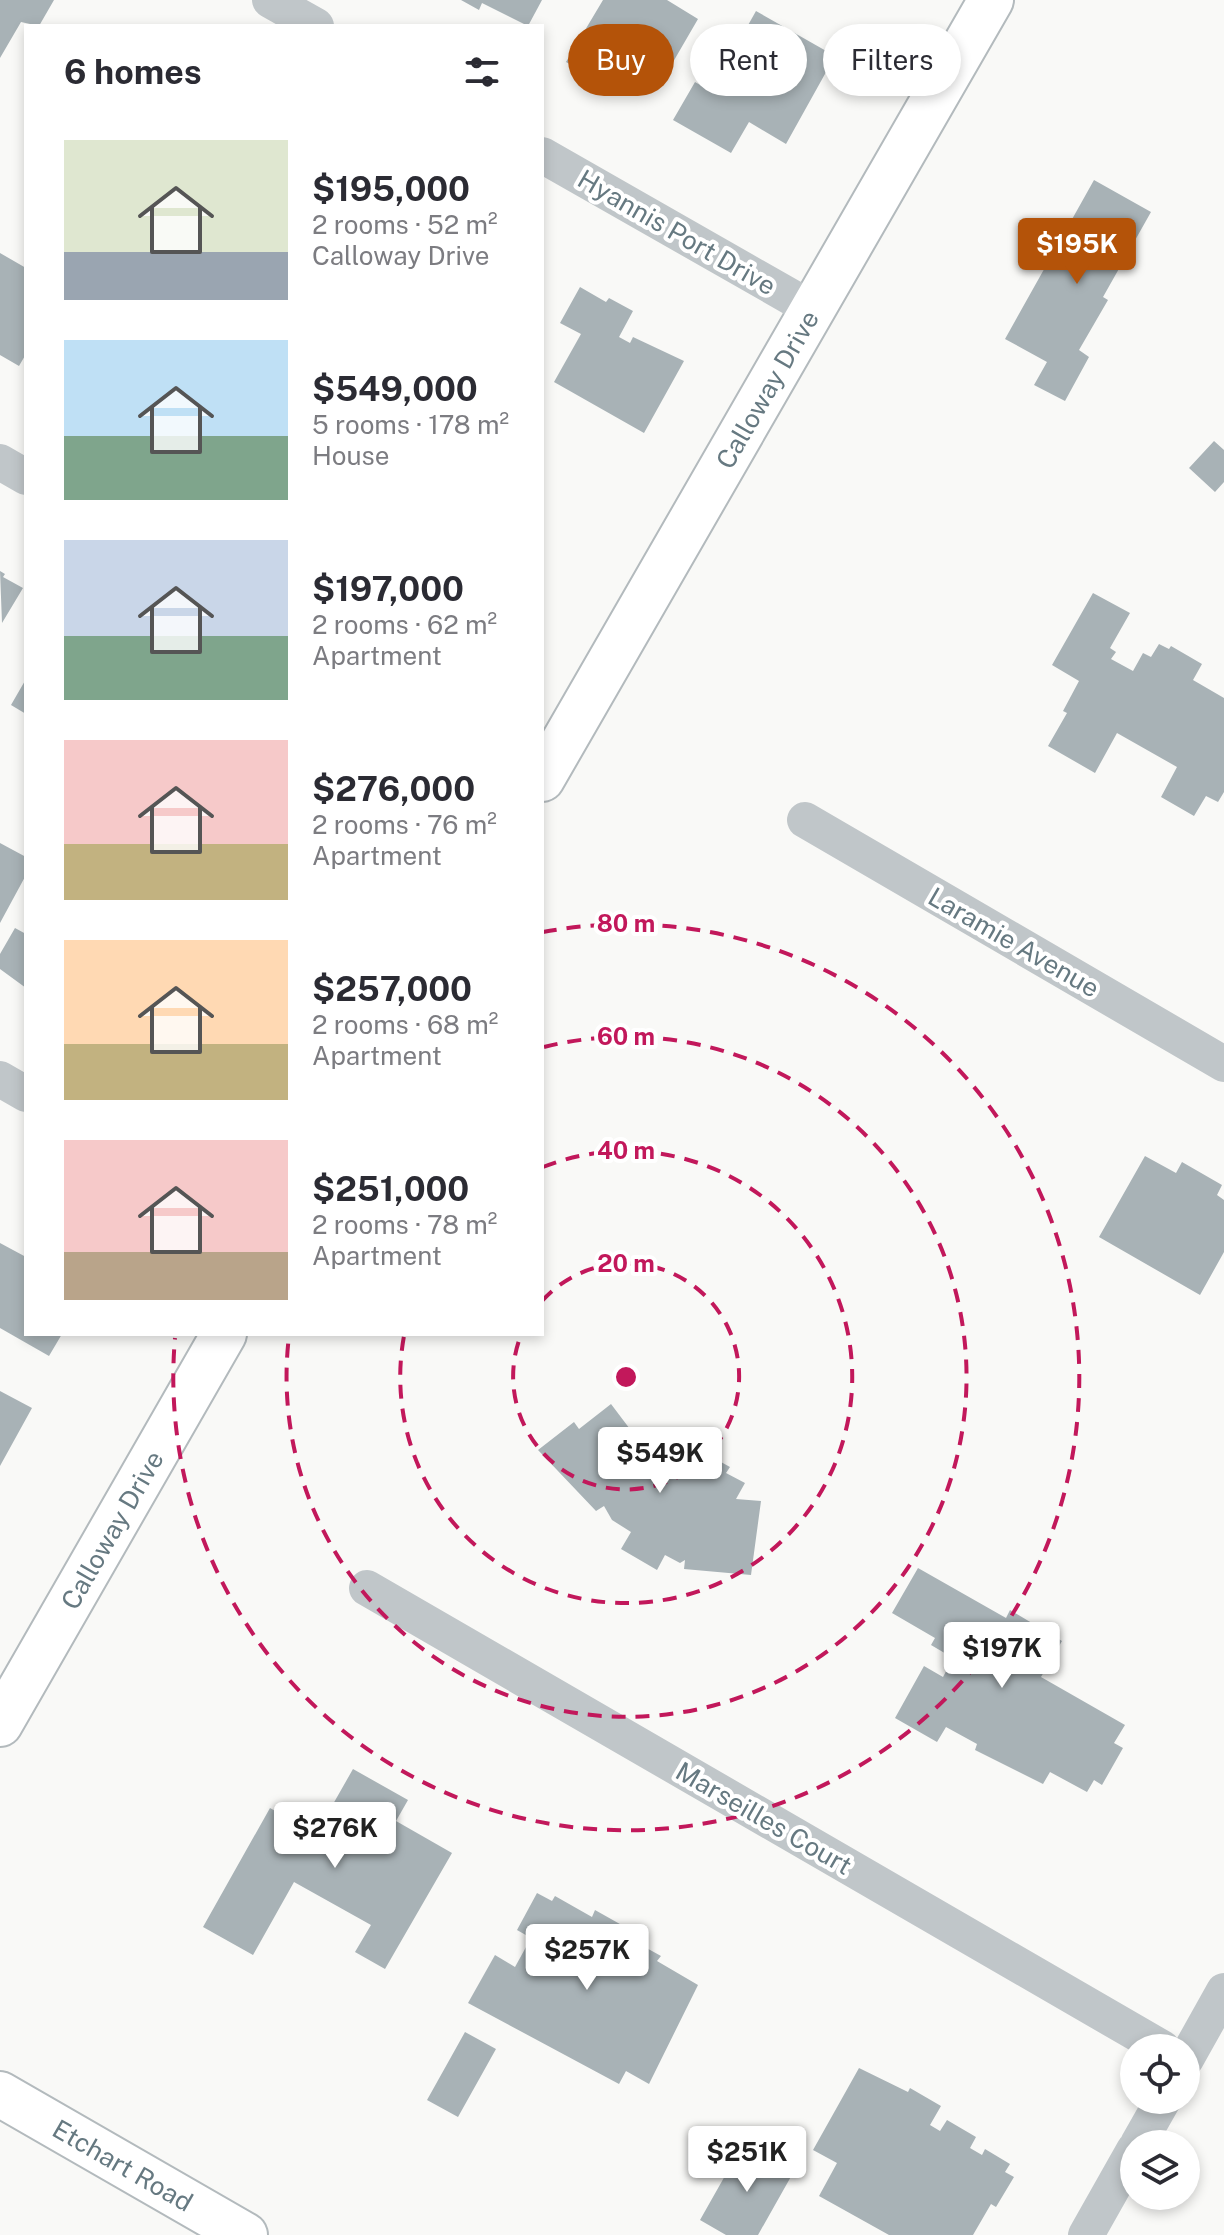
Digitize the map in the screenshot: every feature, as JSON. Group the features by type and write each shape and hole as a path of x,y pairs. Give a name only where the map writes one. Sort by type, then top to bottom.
{"main road":[{"name":"Calloway Drive","path":"544,776 991,0"},
{"name":"Calloway Drive","path":"0,1724 223,1336"},
{"name":"Etchart Road","path":"0,2094 245,2235"}],"street":[{"path":"270,0 312,24"},
{"name":"Hyannis Port Drive","path":"544,156 812,309"},
{"path":"0,462 24,476"},
{"name":"Laramie Avenue","path":"805,820 1224,1064"},
{"path":"0,1079 24,1093"},
{"name":"Marseilles Court","path":"367,1588 1138,2034"},
{"path":"1200,2034 1224,1991"},
{"path":"1086,2235 1120,2175"}],"building":[{"path":"0,0 54,0 40,24 21,22 0,58"},
{"path":"461,0 542,0 529,24 482,3 479,10"},
{"path":"603,0 667,0 698,19 695,24 690,24 690,33 674,60 674,24 589,24"},
{"path":"756,11 779,24 749,24"},
{"path":"807,40 823,49 823,78 786,144 749,122 731,153 673,120 690,91 690,96 807,96"},
{"path":"1094,180 1151,212 1103,297 1108,300 1079,350 1089,357 1065,401 1034,385 1047,362 1005,339"},
{"path":"0,253 24,267 24,357 19,366 0,355"},
{"path":"580,287 606,302 609,298 633,311 619,337 630,343 633,337 684,361 644,433 554,382 581,334 560,323"},
{"path":"1214,441 1224,450 1224,482 1215,492 1189,468"},
{"path":"0,571 5,574 3,577 23,588 2,623"},
{"path":"1093,593 1130,613 1110,648 1116,652 1111,659 1133,671 1143,653 1151,657 1159,644 1169,649 1171,646 1202,664 1193,680 1224,698 1224,792 1218,802 1206,796 1194,816 1161,797 1177,767 1117,733 1095,773 1048,746 1067,713 1063,711 1079,681 1052,665"},
{"path":"24,682 24,713 11,705"},
{"path":"0,843 24,856 24,879 0,923"},
{"path":"15,928 24,933 24,987 0,969 0,954"},
{"path":"1145,1156 1176,1173 1182,1162 1222,1185 1217,1195 1224,1200 1224,1252 1200,1295 1099,1237"},
{"path":"0,1243 24,1256 24,1336 61,1336 49,1356 0,1328"},
{"path":"0,1391 32,1408 0,1466"},
{"path":"611,1404 642,1445 651,1429 671,1440 674,1436 730,1467 726,1473 745,1483 736,1499 761,1501 751,1575 684,1569 685,1560 680,1563 665,1555 657,1570 621,1549 631,1532 612,1520 604,1506 596,1511 538,1450 574,1422 579,1429"},
{"path":"918,1568 1006,1618 1010,1610 1062,1641 1041,1677 1125,1725 1114,1743 1123,1748 1102,1785 1094,1780 1087,1792 1050,1772 1043,1784 975,1750 977,1744 946,1727 937,1742 895,1718 924,1666 943,1677 953,1658 931,1645 935,1638 892,1613"},
{"path":"353,1769 408,1800 396,1821 452,1853 385,1969 355,1952 371,1925 294,1882 253,1955 203,1927 270,1808 316,1834"},
{"path":"537,1893 552,1901 555,1896 592,1917 595,1910 627,1928 623,1935 661,1956 657,1961 698,1985 649,2084 626,2071 619,2084 468,2003 495,1955 515,1967 531,1938 517,1930"},
{"path":"465,2032 496,2049 458,2117 427,2100"},
{"path":"859,2068 908,2092 910,2088 941,2106 930,2125 940,2131 947,2120 976,2137 970,2148 982,2155 985,2149 1010,2164 1005,2172 1014,2177 996,2207 991,2204 973,2235 889,2235 819,2196 837,2163 813,2150"},
{"path":"743,2144 793,2173 758,2235 726,2235 700,2220"}]}
